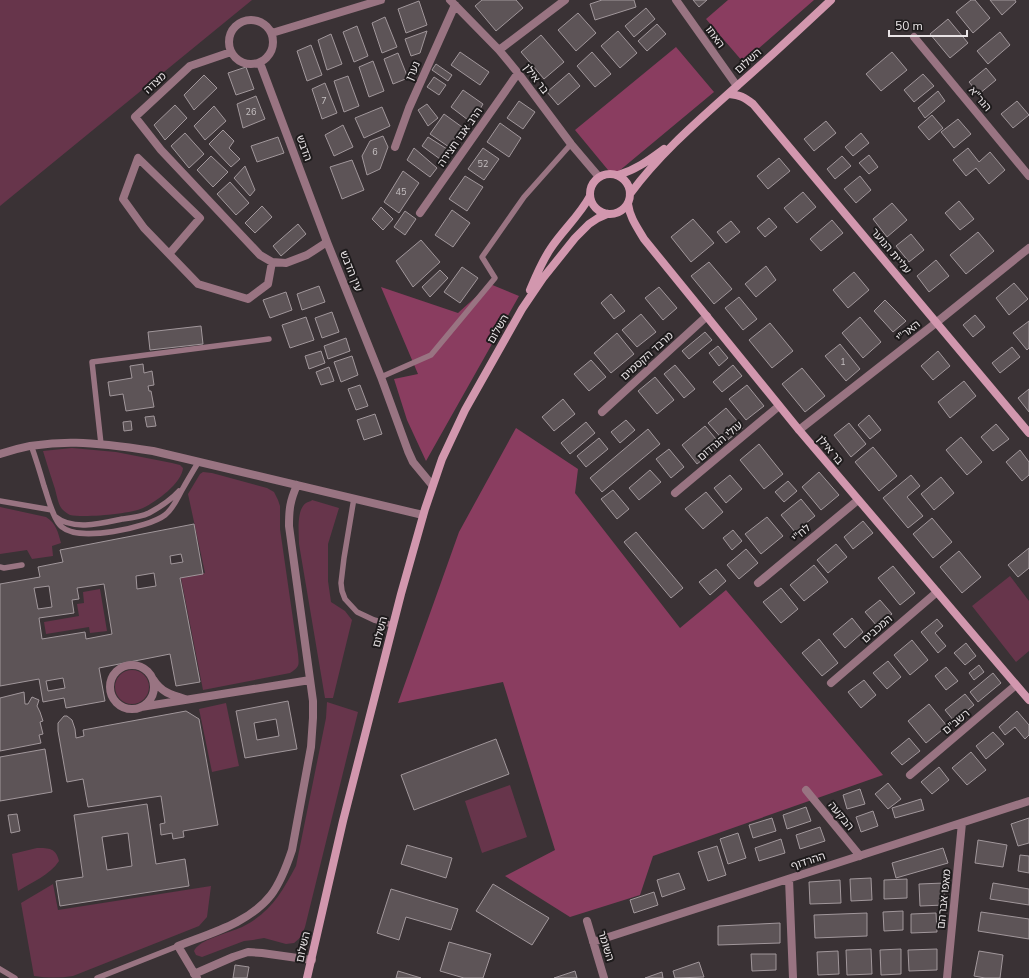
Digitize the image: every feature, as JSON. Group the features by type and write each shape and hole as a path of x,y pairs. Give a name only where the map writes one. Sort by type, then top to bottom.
{"street":[{"path":"272,34 381,0"},
{"path":"499,50 565,0"},
{"name":"האחו","path":"676,0 737,86"},
{"name":"השלום","path":"630,194 652,167 680,138 831,0"},
{"name":"בר אילן","path":"453,2 499,50 571,144 599,177"},
{"name":"נערן","path":"395,147 409,108 453,2"},
{"path":"256,20 268,27 272,34 273,47 266,59 260,63 247,64 241,62 235,58 231,52 229,38 231,32 242,22 256,20"},
{"name":"הגר\"א","path":"914,37 1029,176"},
{"name":"מצדה","path":"231,52 190,66 135,117 161,150 260,255 272,262"},
{"name":"הדבש","path":"260,63 327,242"},
{"name":"הרב אבו חצירה","path":"420,213 518,73"},
{"name":"עליית הנוער","path":"729,94 739,95 746,98 753,104 1029,433"},
{"name":"השלום","path":"618,175 639,167 680,138"},
{"path":"169,254 200,218 138,158 123,199 144,228 169,254 198,284 248,299 268,284 272,262"},
{"path":"605,174 618,175 628,184 630,194 628,204 618,213 607,214 593,206 590,200 591,187 594,181 605,174"},
{"name":"השלום","path":"522,309 550,249 565,228 579,213 590,196"},
{"name":"בר אילן","path":"628,204 633,223 644,239 779,406 1029,700"},
{"name":"השלום","path":"307,978 343,821 393,625 423,515 442,459 465,410 522,309 543,278 575,238 589,224 607,214"},
{"name":"עין הדבש","path":"272,262 286,263 307,255 327,242 381,377 408,451 413,462 432,485"},
{"name":"האר\"י","path":"799,430 1029,248"},
{"name":"מרבד הקסמים","path":"602,412 707,316"},
{"name":"עולי הגרדום","path":"675,493 779,406"},
{"path":"0,454 31,445 52,442 101,444 153,450 423,515"},
{"path":"297,485 289,510 289,526 313,701 313,718 311,747 292,850 287,866 272,894 253,913 240,921 178,946 195,976 233,957 248,952 312,960"},
{"name":"לח\"י","path":"758,583 858,500"},
{"name":"המכבים","path":"831,683 937,592"},
{"path":"153,678 154,692 147,704 141,707 128,709 122,707 116,703 112,697 110,683 112,676 122,666 130,664 143,667 149,672 153,678 157,686 163,691 170,695 187,700"},
{"path":"141,707 310,680"},
{"name":"רשב\"ם","path":"910,775 1016,685"},
{"name":"הבקעה","path":"806,790 860,856"},
{"name":"ההרדוף","path":"593,942 1029,801"},
{"name":"מאפו אברהם","path":"947,978 962,823"},
{"path":"789,879 793,978"},
{"name":"השומר","path":"586,921 604,978"}],"lane":[{"path":"381,377 431,355 495,278 482,257 524,197 571,144"},
{"path":"101,444 92,362 268,339"},
{"path":"31,445 52,510 55,516 69,523 96,525 148,514 165,504 184,487"},
{"path":"52,510 63,528 71,532 82,534 112,532 144,525 164,516 171,509 199,461"},
{"path":"354,498 341,583 345,600 357,612 374,620 393,625"},
{"path":"0,501 52,510"},
{"path":"0,567 4,568 22,565"},
{"path":"96,978 178,946"},
{"path":"0,969 16,978"}],"shaded area":[{"path":"0,0 252,0 0,206"},
{"path":"728,0 814,0 743,62 706,19"},
{"path":"676,47 714,92 613,176 575,130"},
{"path":"490,284 519,296 426,461 407,420 394,379 418,374 381,287 458,313"},
{"path":"516,428 578,469 575,493 680,628 726,590 883,775 653,856 640,895 570,917 505,876 555,850 503,682 398,703 459,532"},
{"path":"72,448 116,452 172,463 180,465 183,468 182,474 168,491 143,508 107,515 70,515 62,509 60,505 43,451"},
{"path":"203,472 212,473 267,488 274,492 278,500 280,506 280,529 299,661 296,669 290,673 203,690 181,578 205,573 188,494 200,474"},
{"path":"312,500 339,508 328,544 328,581 331,602 345,611 352,620 333,698 325,698 299,544 299,516 303,506"},
{"path":"0,507 46,517 49,519 56,528 61,543 52,546 53,556 32,559 27,550 0,554"},
{"path":"1010,576 1029,601 1029,651 1016,662 972,606"},
{"path":"100,589 107,631 90,633 89,627 46,634 44,622 79,616 77,604 84,603 83,592"},
{"path":"129,670 135,670 144,675 148,681 148,693 144,699 135,704 129,704 120,699 115,690 115,684 120,675"},
{"path":"327,702 358,712 305,927 301,937 294,943 286,944 264,938 244,941 202,957 196,955 194,951 202,943 244,926 269,908 281,893 296,866 326,718"},
{"path":"226,703 239,766 212,772 199,709"},
{"path":"510,785 527,837 482,853 465,801"},
{"path":"37,848 45,848 54,851 59,861 46,874 18,891 12,854"},
{"path":"53,884 58,910 211,886 207,917 199,926 73,976 54,978 34,976 21,903"}],"building":[{"path":"482,0 516,0 523,8 496,31 475,6"},
{"path":"602,0 634,0 636,7 595,20 590,4"},
{"path":"693,0 707,0 699,7"},
{"path":"971,0 975,0 990,18 973,33 956,12"},
{"path":"990,0 1015,0 1016,2 1002,15"},
{"path":"419,1 427,25 406,33 398,9"},
{"path":"646,8 655,19 634,37 625,26"},
{"path":"578,13 596,33 576,51 558,30"},
{"path":"385,17 397,47 382,53 372,23"},
{"path":"948,19 968,43 950,58 930,34"},
{"path":"657,24 666,34 647,51 638,41"},
{"path":"357,26 368,56 354,62 343,32"},
{"path":"427,31 420,53 411,56 405,39"},
{"path":"618,31 637,53 620,68 601,46"},
{"path":"1000,32 1010,45 988,64 977,51"},
{"path":"331,34 342,64 327,70 318,40"},
{"path":"541,35 564,62 544,79 521,52"},
{"path":"311,45 322,75 307,81 297,51"},
{"path":"460,52 489,72 480,85 451,65"},
{"path":"592,52 611,74 595,87 577,66"},
{"path":"892,52 907,70 881,91 866,74"},
{"path":"398,53 408,78 393,84 384,59"},
{"path":"373,61 384,91 369,97 359,67"},
{"path":"436,64 452,75 448,81 432,70"},
{"path":"246,67 254,89 236,95 228,73"},
{"path":"986,68 996,80 979,94 969,82"},
{"path":"569,73 580,86 558,105 547,92"},
{"path":"923,74 934,86 914,102 904,90"},
{"path":"204,75 217,88 194,110 184,95"},
{"path":"348,76 359,106 344,112 334,81"},
{"path":"434,77 446,85 439,95 427,87"},
{"path":"325,83 337,113 322,119 312,89"},
{"path":"463,90 483,104 472,123 451,107"},
{"path":"938,91 945,101 925,118 918,108"},
{"path":"256,96 265,119 243,128 237,104"},
{"path":"519,101 535,112 523,129 507,118"},
{"path":"1017,101 1029,115 1013,128 1001,114"},
{"path":"427,104 438,118 428,126 418,110"},
{"path":"175,105 187,118 165,140 154,125"},
{"path":"214,106 226,121 205,140 194,126"},
{"path":"382,107 390,126 364,138 355,118"},
{"path":"444,114 462,127 449,147 430,134"},
{"path":"932,115 943,128 929,140 918,127"},
{"path":"958,119 971,134 954,148 941,132"},
{"path":"826,121 836,133 814,151 804,139"},
{"path":"500,123 521,138 509,157 487,142"},
{"path":"343,125 353,147 334,156 325,135"},
{"path":"223,130 234,141 229,148 240,159 231,167 209,144"},
{"path":"185,133 204,154 189,168 171,146"},
{"path":"861,133 869,143 853,156 845,147"},
{"path":"383,136 388,147 380,169 367,175 362,156 370,141"},
{"path":"278,137 284,153 257,162 251,146"},
{"path":"428,137 447,149 440,159 422,146"},
{"path":"414,148 437,168 430,177 407,160"},
{"path":"483,148 499,159 484,180 468,169"},
{"path":"968,148 979,162 990,152 1005,170 989,184 976,168 966,176 953,160"},
{"path":"869,155 878,167 869,174 859,163"},
{"path":"211,156 228,172 213,187 197,170"},
{"path":"842,156 851,166 835,179 827,169"},
{"path":"779,158 790,171 768,189 757,176"},
{"path":"352,160 364,190 342,199 330,167"},
{"path":"245,166 255,190 250,196 234,178"},
{"path":"403,171 419,183 399,213 384,202"},
{"path":"465,176 483,187 467,211 449,199"},
{"path":"860,176 871,190 856,203 844,189"},
{"path":"230,182 249,203 236,215 217,194"},
{"path":"803,192 816,207 797,223 784,208"},
{"path":"959,201 974,219 960,230 945,213"},
{"path":"892,203 907,220 887,237 873,219"},
{"path":"262,206 272,217 255,233 245,223"},
{"path":"381,207 393,219 383,230 372,219"},
{"path":"452,210 470,223 453,247 435,235"},
{"path":"405,211 416,219 405,235 394,227"},
{"path":"769,218 777,227 765,237 757,228"},
{"path":"693,219 714,243 691,262 671,237"},
{"path":"832,220 843,233 821,251 810,239"},
{"path":"731,221 740,232 726,243 717,232"},
{"path":"298,224 306,234 281,256 273,246"},
{"path":"978,232 994,251 966,274 950,255"},
{"path":"911,234 924,250 909,262 896,246"},
{"path":"421,240 440,262 413,287 396,261"},
{"path":"936,260 949,276 929,292 917,276"},
{"path":"709,262 732,289 714,304 691,276"},
{"path":"766,266 776,280 756,297 745,284"},
{"path":"462,267 478,278 460,303 444,292"},
{"path":"440,270 448,278 430,297 422,287"},
{"path":"854,272 869,290 848,308 833,290"},
{"path":"1014,283 1028,299 1009,315 996,298"},
{"path":"319,286 325,302 302,310 297,294"},
{"path":"659,287 677,308 663,320 645,298"},
{"path":"286,292 292,310 270,318 263,300"},
{"path":"611,294 625,311 614,319 601,303"},
{"path":"739,297 757,319 743,330 725,308"},
{"path":"885,300 906,321 893,332 874,311"},
{"path":"332,312 339,332 322,338 315,318"},
{"path":"641,314 656,332 637,347 622,330"},
{"path":"975,315 985,327 973,337 963,325"},
{"path":"306,317 314,340 290,348 282,325"},
{"path":"860,317 881,342 863,358 842,333"},
{"path":"1029,321 1029,348 1027,350 1013,333"},
{"path":"770,323 793,351 772,368 749,340"},
{"path":"201,326 203,344 150,350 148,332"},
{"path":"705,332 712,340 689,359 682,351"},
{"path":"617,333 634,354 611,373 594,353"},
{"path":"346,338 350,351 328,359 324,346"},
{"path":"840,344 860,369 846,381 825,356"},
{"path":"718,346 728,358 719,366 709,353"},
{"path":"1012,347 1020,357 1000,373 992,363"},
{"path":"321,351 325,363 309,369 305,356"},
{"path":"938,351 950,366 933,380 921,366"},
{"path":"352,356 358,375 341,382 334,362"},
{"path":"591,360 606,377 589,391 574,374"},
{"path":"143,364 144,373 152,371 154,385 148,386 149,391 151,391 154,407 126,411 123,394 110,396 108,382 132,378 130,366"},
{"path":"675,365 695,389 684,398 664,374"},
{"path":"733,365 742,376 722,392 713,382"},
{"path":"329,367 334,381 321,385 316,372"},
{"path":"802,368 825,396 805,412 782,384"},
{"path":"655,377 674,400 657,414 638,391"},
{"path":"964,381 976,396 950,418 938,402"},
{"path":"360,385 368,406 356,410 348,389"},
{"path":"747,385 764,406 746,420 729,399"},
{"path":"1029,389 1029,412 1018,398"},
{"path":"563,399 575,414 554,431 542,417"},
{"path":"726,408 743,428 725,442 708,423"},
{"path":"375,414 382,434 364,440 357,420"},
{"path":"869,415 881,430 870,439 858,425"},
{"path":"154,416 156,426 147,427 145,417"},
{"path":"626,420 635,430 620,443 611,432"},
{"path":"131,421 132,430 124,431 123,422"},
{"path":"586,422 595,433 570,454 561,443"},
{"path":"849,423 866,444 851,457 834,435"},
{"path":"996,424 1009,439 993,451 981,437"},
{"path":"705,426 721,445 697,464 682,445"},
{"path":"648,429 660,444 602,492 590,478"},
{"path":"961,437 982,462 967,475 946,450"},
{"path":"599,438 608,449 586,467 577,456"},
{"path":"759,444 783,474 764,489 740,460"},
{"path":"873,447 897,476 879,491 855,462"},
{"path":"669,449 684,467 671,478 656,459"},
{"path":"1020,450 1029,462 1029,475 1022,481 1006,462"},
{"path":"650,470 661,482 639,500 629,488"},
{"path":"819,472 839,495 821,510 802,487"},
{"path":"730,475 742,489 726,503 714,488"},
{"path":"911,475 920,486 907,497 923,516 908,528 883,498"},
{"path":"941,477 954,493 934,510 921,494"},
{"path":"788,481 797,491 784,502 775,492"},
{"path":"613,490 629,509 617,519 601,499"},
{"path":"706,492 723,512 703,529 685,509"},
{"path":"801,499 815,516 795,532 781,515"},
{"path":"767,517 783,536 761,554 745,534"},
{"path":"932,518 952,542 933,558 913,534"},
{"path":"863,521 873,533 853,549 844,537"},
{"path":"194,524 203,574 180,578 200,682 176,686 170,654 99,668 105,701 66,708 64,698 43,702 39,679 0,686 0,584 40,577 38,567 63,562 60,550","holes":["181,554 183,562 171,564 170,556","154,573 156,586 137,589 136,576","104,584 112,634 86,639 85,632 42,639 39,618 74,613 72,600 79,599 77,588","49,586 52,607 38,609 34,588","63,678 65,688 48,691 46,681"]},
{"path":"733,530 742,541 732,550 723,538"},
{"path":"636,532 683,588 671,598 624,542"},
{"path":"836,544 847,557 828,573 817,560"},
{"path":"1029,548 1029,568 1018,577 1008,565"},
{"path":"746,549 758,563 739,579 727,565"},
{"path":"959,551 981,577 962,593 940,567"},
{"path":"814,565 828,582 804,601 790,585"},
{"path":"893,566 915,593 900,605 878,578"},
{"path":"716,569 726,581 710,595 699,582"},
{"path":"781,588 798,609 781,623 763,602"},
{"path":"880,600 892,614 877,626 865,612"},
{"path":"852,618 863,632 845,648 833,634"},
{"path":"937,619 943,626 935,633 946,646 938,653 921,632"},
{"path":"819,639 838,663 822,676 802,653"},
{"path":"912,640 928,660 910,675 894,655"},
{"path":"966,643 976,656 965,665 954,653"},
{"path":"888,661 901,677 887,689 873,673"},
{"path":"979,665 984,672 974,680 969,673"},
{"path":"946,667 958,681 946,690 935,676"},
{"path":"993,673 1001,683 978,702 970,692"},
{"path":"864,680 876,695 861,708 848,692"},
{"path":"24,692 25,704 28,704 32,697 39,700 37,706 43,721 40,722 43,734 39,735 41,743 0,751 0,698"},
{"path":"965,694 974,705 954,721 945,710"},
{"path":"288,701 297,749 245,758 236,711","holes":["276,719 279,736 257,740 254,723"]},
{"path":"929,704 947,726 926,743 908,721"},
{"path":"186,711 199,719 218,825 183,831 184,837 173,839 172,833 161,835 160,824 165,823 161,796 88,807 83,779 67,782 58,731 58,723 64,716 67,716 72,720 76,738 84,736 83,730"},
{"path":"1017,711 1029,725 1029,735 1025,739 1015,727 1005,735 999,727"},
{"path":"993,732 1004,744 986,759 976,746"},
{"path":"909,738 920,751 902,765 891,753"},
{"path":"496,739 509,774 414,810 401,775"},
{"path":"45,749 52,792 0,801 0,757"},
{"path":"971,752 986,770 967,785 952,768"},
{"path":"939,767 949,780 932,794 921,782"},
{"path":"888,783 901,799 888,809 875,794"},
{"path":"860,789 865,804 847,809 843,795"},
{"path":"921,799 924,810 895,818 892,808"},
{"path":"147,804 156,864 185,859 189,886 60,906 56,881 83,877 74,815","holes":["128,833 132,866 107,870 102,837"]},
{"path":"806,807 811,821 787,829 783,815"},
{"path":"873,811 878,826 861,832 856,817"},
{"path":"17,814 20,831 11,833 8,815"},
{"path":"772,818 776,831 753,838 749,825"},
{"path":"1029,818 1029,843 1018,846 1011,824"},
{"path":"820,827 825,841 800,849 796,835"},
{"path":"738,833 746,858 728,864 720,839"},
{"path":"781,839 785,853 759,861 755,848"},
{"path":"978,840 1007,845 1003,867 975,863"},
{"path":"407,845 452,858 446,878 401,864"},
{"path":"717,846 726,875 708,881 698,852"},
{"path":"943,848 948,863 896,878 892,863"},
{"path":"1020,855 1029,856 1029,873 1018,871"},
{"path":"679,873 685,889 662,897 657,880"},
{"path":"871,878 872,900 851,901 850,879"},
{"path":"907,879 907,898 884,899 884,880"},
{"path":"840,880 841,903 810,904 809,882"},
{"path":"944,883 944,905 920,906 919,884"},
{"path":"993,883 1029,889 1029,905 990,899"},
{"path":"493,884 549,918 532,945 476,911"},
{"path":"391,889 458,909 451,930 406,917 399,940 377,933"},
{"path":"654,892 658,905 634,913 630,900"},
{"path":"903,911 903,930 884,931 883,912"},
{"path":"981,912 1029,919 1029,939 978,931"},
{"path":"867,913 867,936 815,938 814,915"},
{"path":"936,913 937,932 911,933 911,914"},
{"path":"780,923 780,943 718,945 718,926"},
{"path":"449,942 491,954 483,978 464,978 440,971"},
{"path":"871,949 872,974 847,975 846,950"},
{"path":"901,949 901,974 881,975 880,950"},
{"path":"937,949 937,970 909,971 908,950"},
{"path":"838,951 839,974 818,975 817,952"},
{"path":"979,951 1003,955 1000,978 974,976"},
{"path":"751,954 776,954 776,970 752,971"},
{"path":"699,962 704,977 675,978 673,971"},
{"path":"235,965 249,967 247,978 233,978"},
{"path":"398,971 421,978 396,978"},
{"path":"575,971 577,978 554,978"},
{"path":"662,972 663,978 645,978"}]}
